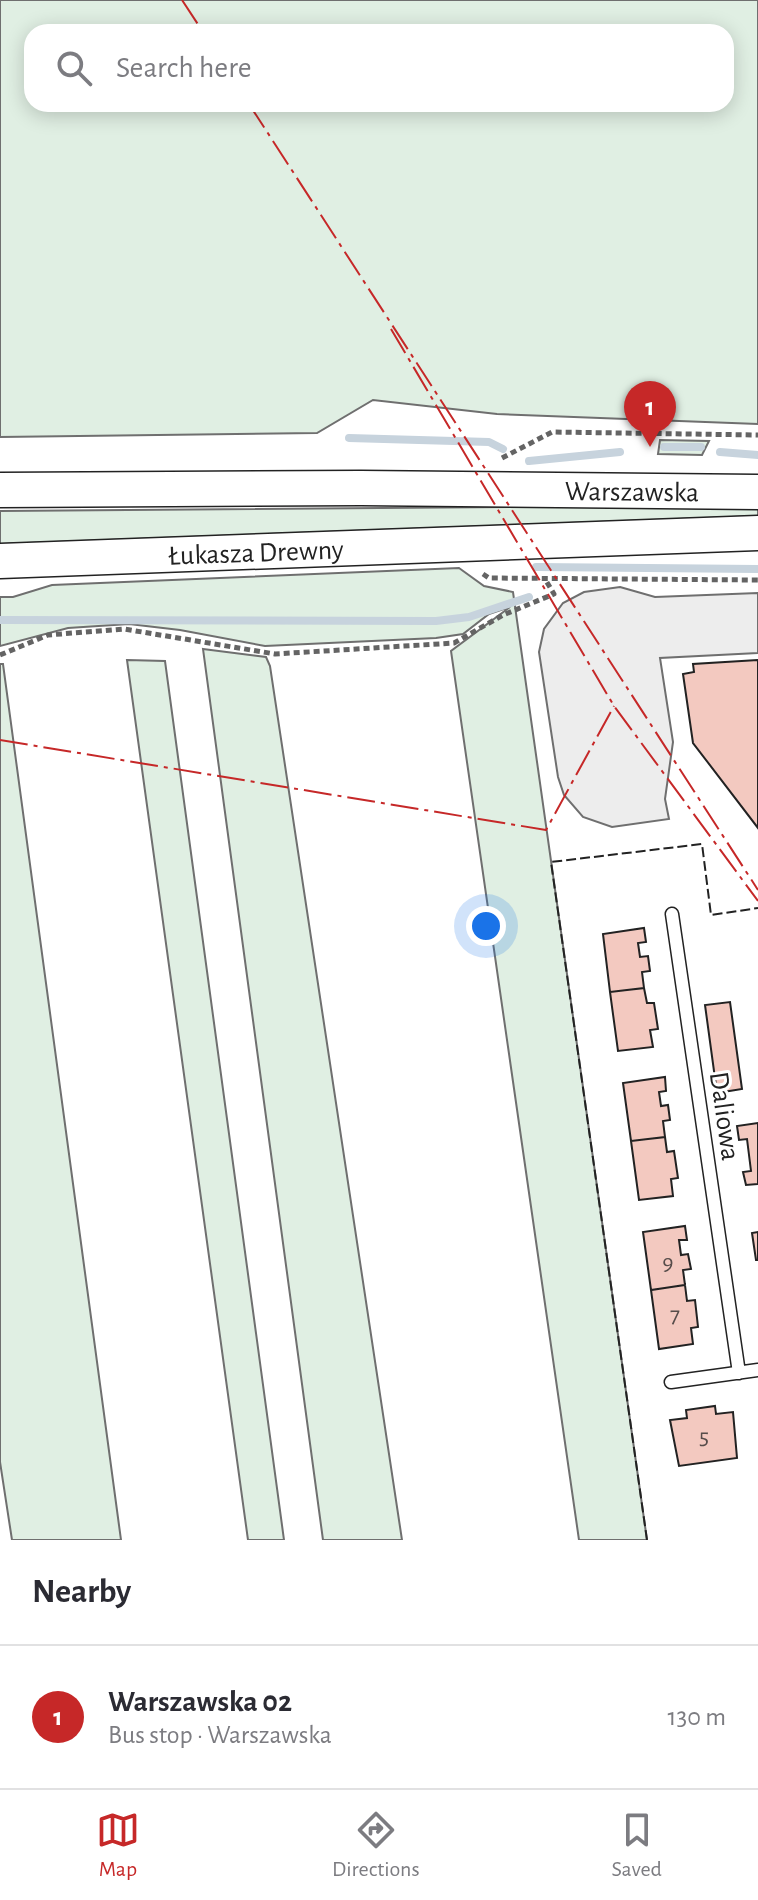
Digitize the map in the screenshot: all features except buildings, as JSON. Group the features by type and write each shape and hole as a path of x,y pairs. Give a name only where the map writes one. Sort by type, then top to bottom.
{"main road":[{"path":"0,490 500,477"},
{"name":"Warszawska","path":"500,477 758,492"},
{"name":"Warszawska","path":"513,543 758,533"},
{"name":"Łukasza Drewny","path":"0,561 513,543"}],"lane":[{"name":"Daliowa","path":"672,914 739,1373"},
{"path":"671,1382 758,1370"}],"path":[{"path":"500,477 552,432 758,435"},
{"path":"478,571 489,578 758,580"},
{"path":"0,655 48,635 124,629 275,654 454,643 503,615 554,594 545,579"}],"green space":[{"path":"0,0 758,0 758,424 497,414 373,400 317,433 0,437"},
{"path":"660,440 709,441 702,455 658,454"},
{"path":"758,505 758,516 0,544 0,511"},
{"path":"459,568 484,586 513,592 647,1540 579,1540 451,651 510,607 489,614 463,634 436,638 265,646 129,624 68,628 0,646 0,597 13,597 52,585"},
{"path":"203,649 266,657 270,666 402,1540 323,1540"},
{"path":"127,660 165,661 284,1540 248,1540"},
{"path":"0,664 3,664 121,1540 12,1540 0,1462"}],"shaded area":[{"path":"620,587 655,597 758,593 758,653 660,658 673,742 665,799 669,819 612,827 583,817 564,795 558,777 539,652 544,629 563,603 584,592"}],"waterway":[{"path":"349,438 489,442 503,449"},
{"path":"664,447 701,447"},
{"path":"529,461 620,452"},
{"path":"720,452 758,455"},
{"path":"536,567 758,569"},
{"path":"0,620 436,621 469,617 529,597"}],"fence":[{"path":"647,1540 551,862 702,844 711,915 758,908"}],"power":[{"path":"182,0 198,24"},
{"path":"254,112 758,890"},
{"path":"391,329 614,706 758,901"},
{"path":"0,740 546,830 614,706"}],"place":[{"name":"Warszawska 02","path":"650,447"}]}
